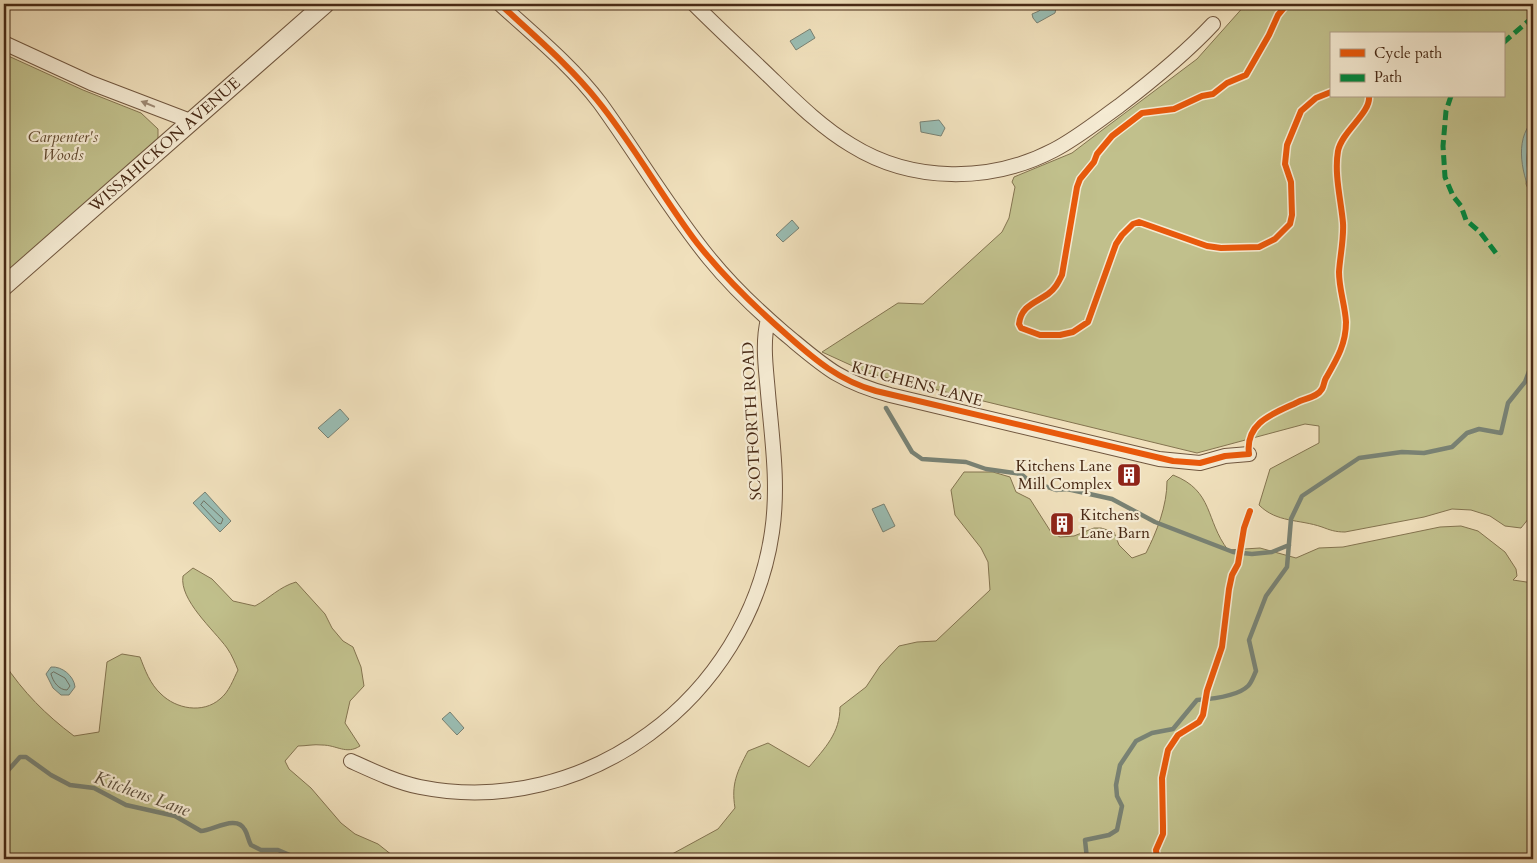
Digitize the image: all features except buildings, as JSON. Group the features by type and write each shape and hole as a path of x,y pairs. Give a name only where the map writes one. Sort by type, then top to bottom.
{"street":[{"name":"WISSAHICKON AVENUE","path":"4,286 193,122 324,4"},
{"name":"KITCHENS LANE","path":"500,4 572,71 599,102 696,242 721,272 768,320 829,371 864,388 1159,459 1200,463 1225,456 1250,454"},
{"path":"694,4 816,120 838,137 865,154 887,162 918,170 954,174 997,171 1028,161 1064,144 1169,69 1213,24"},
{"path":"4,43 91,83 193,122"},
{"name":"SCOTFORTH ROAD","path":"351,761 400,782 440,790 486,791 528,786 570,776 618,755 655,732 698,690 721,662 748,616 764,572 769,548 776,490 764,348 768,320"}],"green space":[{"path":"1246,4 1533,4 1533,120 1530,124 1526,184 1533,200 1533,513 1521,528 1505,526 1490,516 1471,510 1452,509 1424,517 1345,532 1333,531 1313,524 1273,515 1259,505 1270,469 1319,443 1319,426 1305,424 1197,453 868,373 822,352 898,303 923,304 1002,232 1009,218 1015,187 1012,182 1014,177 1072,153 1197,59"},
{"name":"Carpenter's Woods","path":"4,54 83,90 141,113 158,129 158,142 4,277"},
{"path":"964,472 993,472 1010,477 1016,492 1030,499 1051,532 1060,537 1074,536 1094,528 1114,532 1119,545 1132,558 1146,553 1161,518 1167,481 1173,475 1196,489 1228,550 1260,548 1296,558 1319,548 1343,547 1440,527 1461,526 1478,531 1505,552 1516,569 1517,576 1513,580 1533,583 1533,859 663,859 718,829 735,808 734,785 748,751 768,743 809,767 830,740 837,725 840,707 866,687 880,666 899,646 917,642 936,641 990,590 988,562 981,548 955,515 951,490"},
{"path":"193,568 212,579 233,601 255,606 296,582 325,614 332,628 343,641 353,647 361,667 364,686 350,701 345,723 360,746 355,749 346,750 327,745 298,746 285,761 289,769 311,788 341,823 355,834 378,844 397,859 4,859 4,663 19,684 36,702 74,736 99,732 107,662 122,654 140,657 154,686 161,694 174,703 190,708 206,707 213,704 226,693 238,670 227,648 186,595 183,576"}],"water":[{"path":"1045,4 1057,4 1055,13 1037,23 1032,14 1039,11"},
{"path":"810,29 815,38 796,50 790,41"},
{"path":"939,120 945,128 941,136 921,132 920,122"},
{"path":"1533,120 1533,200 1523,170 1522,149 1523,138"},
{"path":"792,220 799,228 783,242 776,235"},
{"path":"340,409 349,419 328,438 318,428"},
{"path":"205,492 231,521 220,532 193,503"},
{"path":"884,504 895,526 883,532 872,509"},
{"path":"51,667 63,670 72,679 75,687 69,695 61,695 53,688 46,674"},
{"path":"450,712 464,728 457,735 442,719"}],"waterway":[{"name":"Kitchens Lane","path":"1087,859 1085,840 1109,835 1117,830 1122,806 1117,796 1116,785 1120,765 1136,741 1152,733 1173,729 1197,700 1231,695 1244,689 1251,683 1256,671 1249,640 1266,596 1287,567 1291,519 1302,496 1359,458 1402,452 1424,453 1452,447 1467,433 1479,429 1501,433 1508,403 1525,382 1533,361"},
{"path":"886,408 912,452 922,459 966,462 986,469 1021,474 1028,480 1056,490 1067,489 1112,499 1155,522 1233,552 1252,554 1272,552 1289,545"},
{"name":"Kitchens Lane","path":"4,775 20,757 26,757 51,775 70,785 94,788 126,805 175,816 201,831 225,824 237,823 245,830 251,845 261,850 278,850 299,859"}],"marked path":[{"path":"1504,42 1533,17"},
{"path":"1450,98 1446,111 1443,146 1445,177 1453,196 1461,206 1466,220 1480,232 1499,257"},
{"path":"1529,229 1533,234"}],"cycle path":[{"path":"500,4 563,62 597,100 684,225 718,268 775,324 829,369 851,382 876,391 1173,461 1200,463 1225,456 1249,454 1251,434 1262,421 1278,411 1317,394 1323,388 1325,379 1340,351 1346,330 1339,278 1343,229 1337,178 1338,151 1345,136 1366,109 1369,98"},
{"path":"1287,4 1278,15 1246,75 1227,83 1213,94 1202,96 1174,109 1142,113 1112,136 1097,154 1094,162 1080,179 1077,187 1062,275 1050,292 1026,309 1020,318 1019,324 1021,328 1040,335 1060,335 1073,332 1088,322 1116,244 1133,224 1139,222 1207,246 1221,248 1259,247 1275,239 1290,224 1292,215 1291,182 1285,164 1287,145 1301,111 1316,98 1330,92"},
{"path":"1157,859 1156,850 1163,834 1162,778 1168,750 1178,735 1199,722 1203,715 1207,691 1222,647 1229,589 1232,575 1238,564 1244,528 1250,511"}],"place":[{"name":"Kitchens Lane Mill Complex","path":"1129,475"},
{"name":"Kitchens Lane Barn","path":"1062,524"}]}
